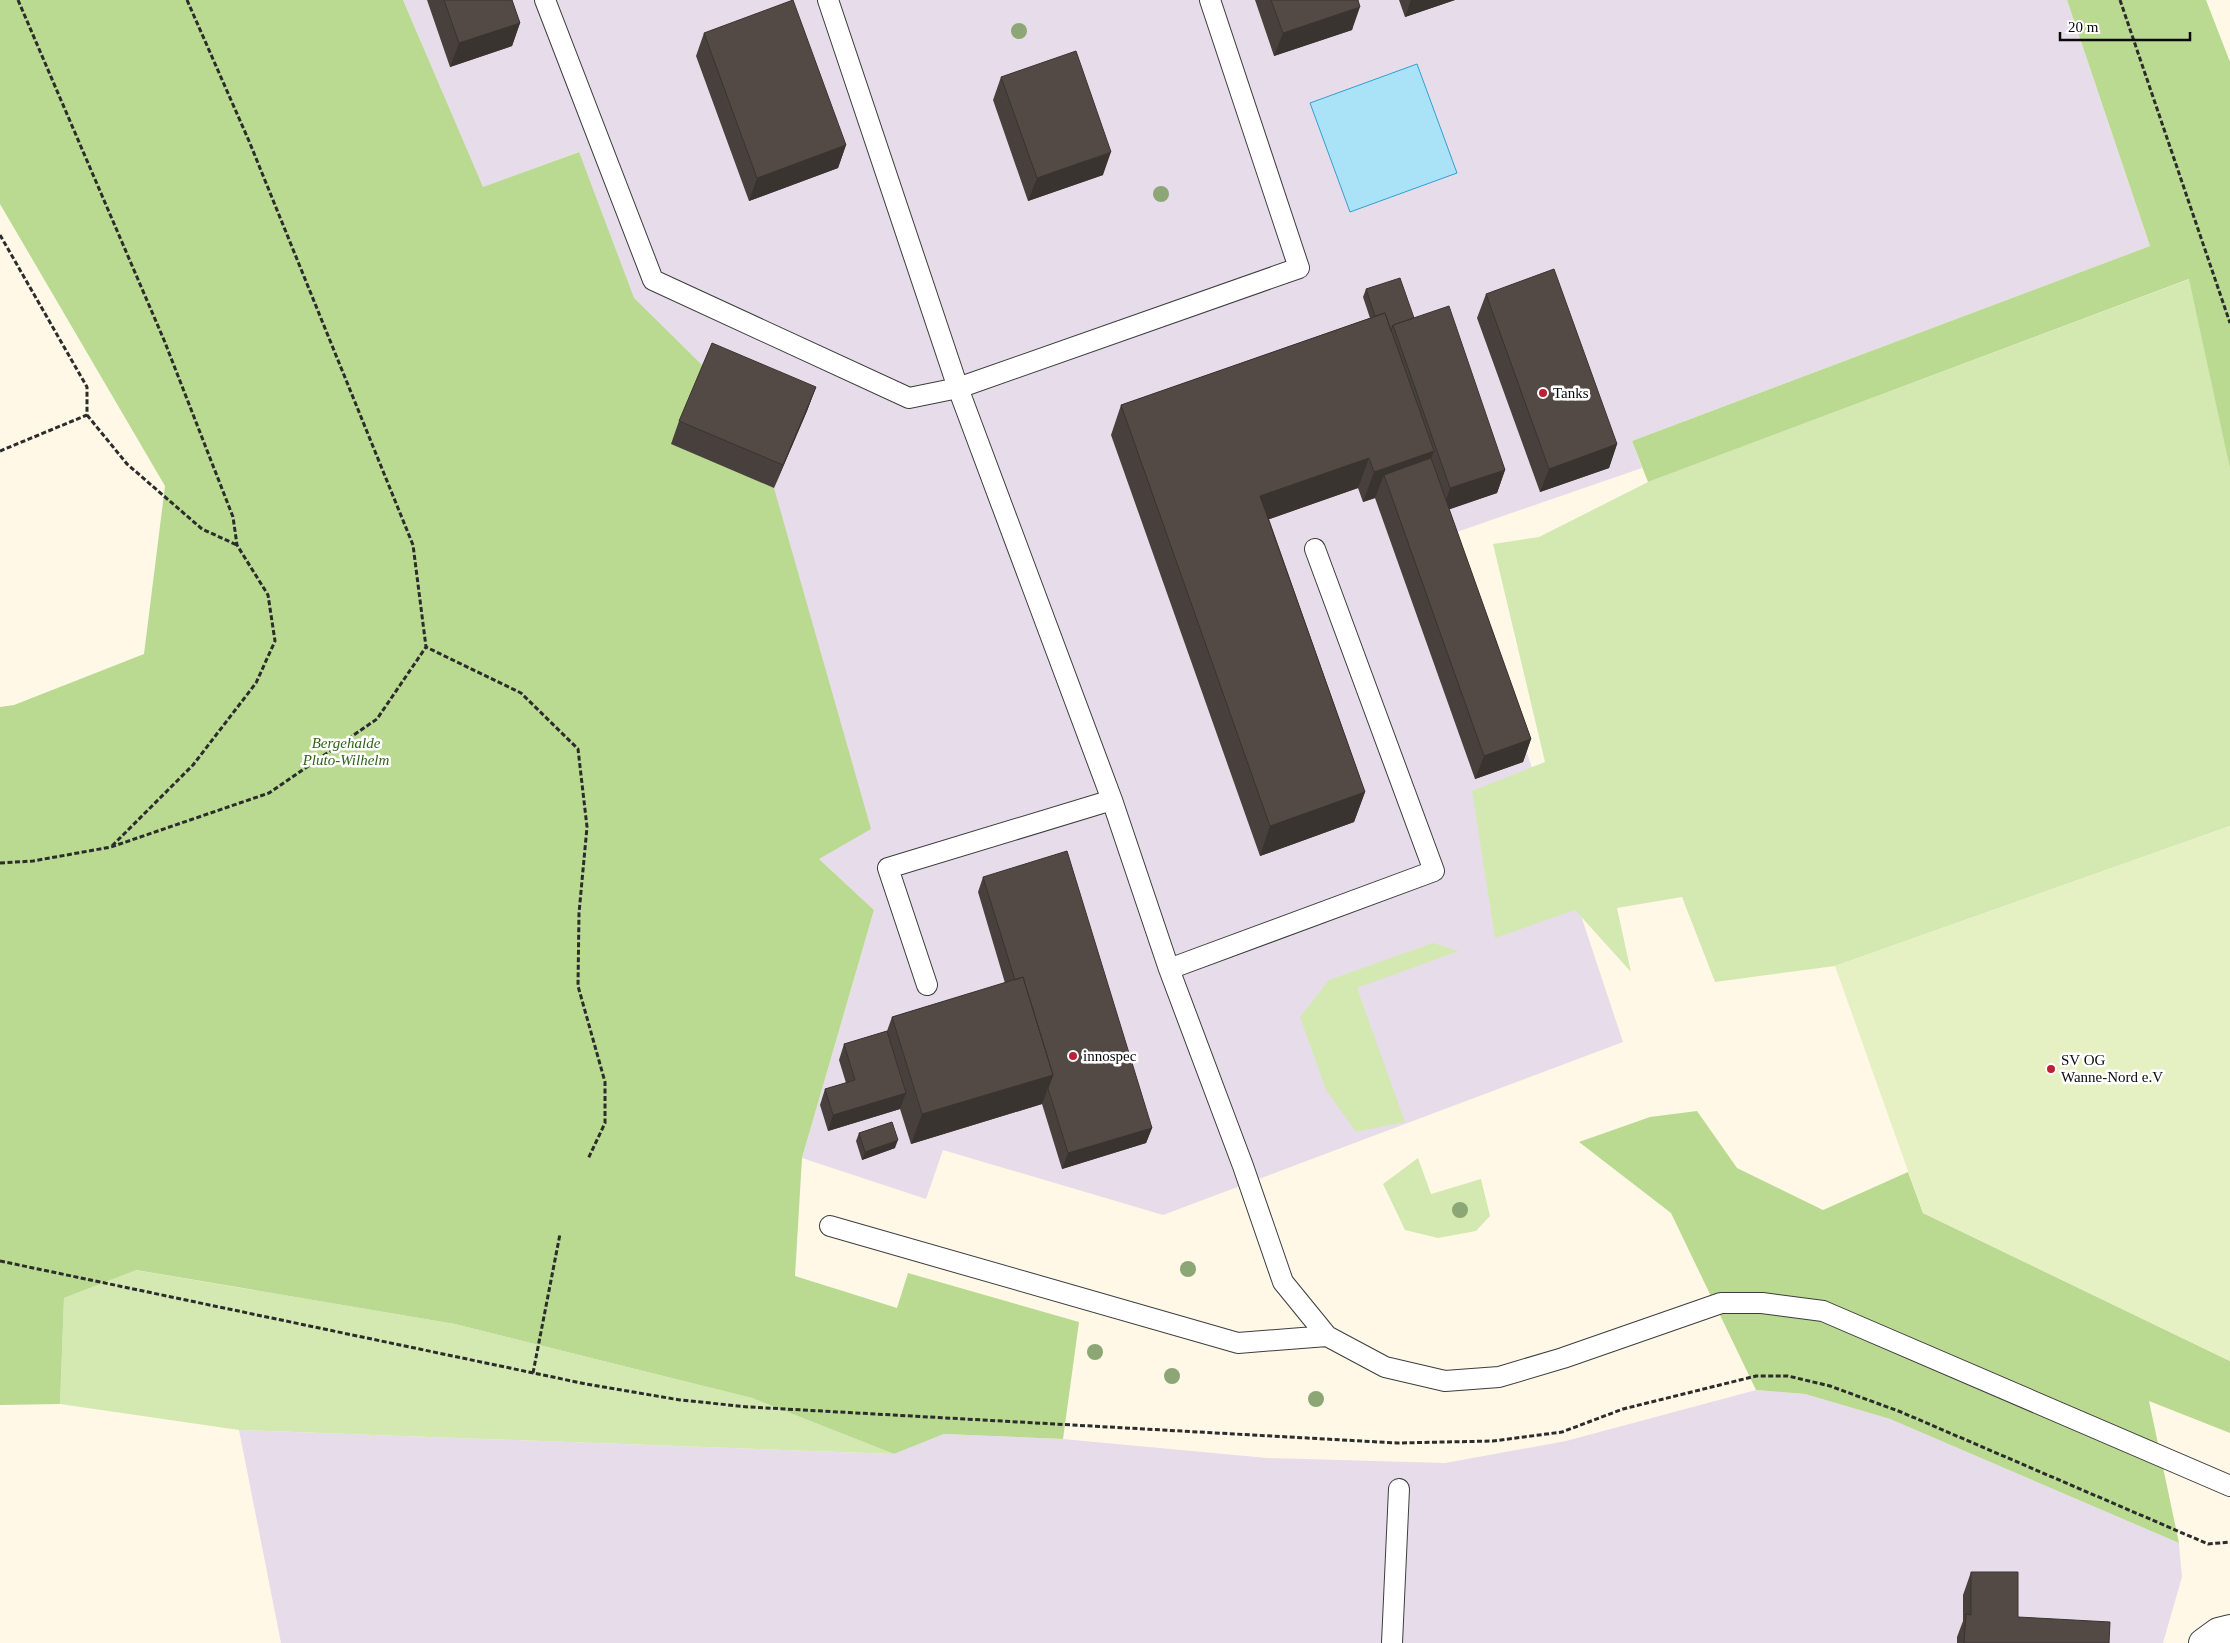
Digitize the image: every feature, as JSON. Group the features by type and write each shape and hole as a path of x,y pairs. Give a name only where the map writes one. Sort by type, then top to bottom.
{"street":[{"path":"2203,1643 2218,1632 2230,1629"}],"lane":[{"path":"545,0 653,280 909,398 958,388 1299,268 1210,0"},
{"path":"828,0 958,388 1112,800 1169,969 1243,1166 1283,1282 1327,1336 1385,1367 1445,1381 1499,1377 1563,1358 1722,1303 1762,1303 1823,1311 2230,1486"},
{"path":"1169,969 1434,871 1315,549"},
{"path":"927,985 888,868 1112,800"},
{"path":"830,1226 1238,1343 1327,1336"},
{"path":"1392,1643 1399,1489"}],"path":[{"path":"18,0 164,340 233,516 237,545 268,595 275,641 256,683 193,765 111,847"},
{"path":"0,863 33,861 111,847 269,793 377,719 426,647 414,545 249,141 187,0"},
{"path":"2120,0 2230,323"},
{"path":"0,235 87,387 87,415 127,464 202,529 237,545"},
{"path":"0,451 87,415"},
{"path":"426,647 521,692 578,749 587,827 578,913 578,986 605,1082 605,1123 588,1159"},
{"path":"533,1373 560,1234"},
{"path":"0,1261 533,1373 680,1400 750,1406 1397,1443 1493,1441 1562,1432 1623,1409 1756,1376 1788,1376 1830,1386 1901,1412 2208,1544 2230,1542"}],"shaded area":[{"path":"403,0 2067,0 2150,246 1632,441 1642,468 1454,533 1623,1042 1163,1215 943,1150 926,1199 802,1158 874,910 819,859 664,443 578,152 483,188"},
{"path":"1756,1390 1805,1394 1890,1419 2179,1543 2182,1577 2163,1643 281,1643 239,1430 894,1454 944,1434 1063,1439 1267,1458 1445,1463 1566,1441"}],"green space":[{"name":"Bergehalde Pluto-Wilhelm","path":"0,0 403,0 483,187 579,152 634,298 704,367 774,488 871,829 819,859 874,910 802,1158 795,1276 897,1308 908,1273 1079,1322 1063,1439 944,1434 894,1454 752,1398 455,1324 136,1270 64,1298 60,1404 0,1405 0,707 14,705 144,654 165,486 0,204"},
{"path":"2067,0 2206,0 2230,62 2230,469 2189,279 1648,482 1632,441 2150,246"},
{"path":"2190,279 2230,469 2230,826 1835,966 1715,982 1682,897 1617,908 1631,972 1575,910 1495,938 1472,791 1545,762 1493,544 1539,537 1648,482"},
{"name":"SV OG Wanne-Nord e.V","path":"2230,826 2230,1361 1923,1213 1835,966"},
{"path":"1433,943 1459,951 1357,988 1405,1122 1356,1132 1326,1090 1300,1017 1329,980"},
{"path":"1697,1111 1737,1168 1823,1210 1908,1172 1923,1213 2230,1361 2230,1433 2149,1401 2179,1543 1890,1419 1805,1394 1756,1390 1671,1213 1579,1142 1650,1117"},
{"path":"1418,1158 1431,1194 1481,1179 1490,1216 1476,1231 1438,1238 1405,1230 1383,1184"},
{"path":"135,1270 455,1324 752,1398 894,1454 239,1430 60,1404 64,1298"}],"water":[{"path":"1417,64 1457,173 1350,212 1310,103"}],"building":[{"path":"444,0 512,0 520,23 459,43"},
{"path":"793,0 846,145 757,178 704,33"},
{"path":"1271,0 1358,0 1360,7 1283,33"},
{"path":"1076,51 1111,152 1037,178 1001,77"},
{"name":"Tanks","path":"1554,269 1617,444 1549,469 1486,294"},
{"path":"1400,278 1414,318 1393,325 1391,331 1385,313 1375,316 1366,289"},
{"path":"1449,306 1505,470 1450,488 1393,325"},
{"path":"1385,313 1434,451 1374,472 1369,458 1260,496 1365,792 1270,826 1121,405"},
{"path":"712,343 816,387 783,465 679,421"},
{"path":"1431,458 1531,739 1484,756 1384,475"},
{"name":"innospec","path":"1067,851 1152,1128 1068,1153 1048,1088 1053,1075 1023,977 1015,980 983,877"},
{"path":"1023,977 1053,1075 922,1114 892,1017"},
{"path":"887,1031 906,1093 833,1115 825,1089 855,1080 844,1044"},
{"path":"892,1122 898,1140 865,1152 859,1133"},
{"path":"1971,1572 2018,1572 2018,1617 2110,1622 2109,1643 1964,1643 1966,1614 1971,1615"}],"place":[{"name":"Tanks","path":"1543,393"},
{"name":"innospec","path":"1073,1056"},
{"name":"SV OG Wanne-Nord e.V","path":"2051,1069"}]}
